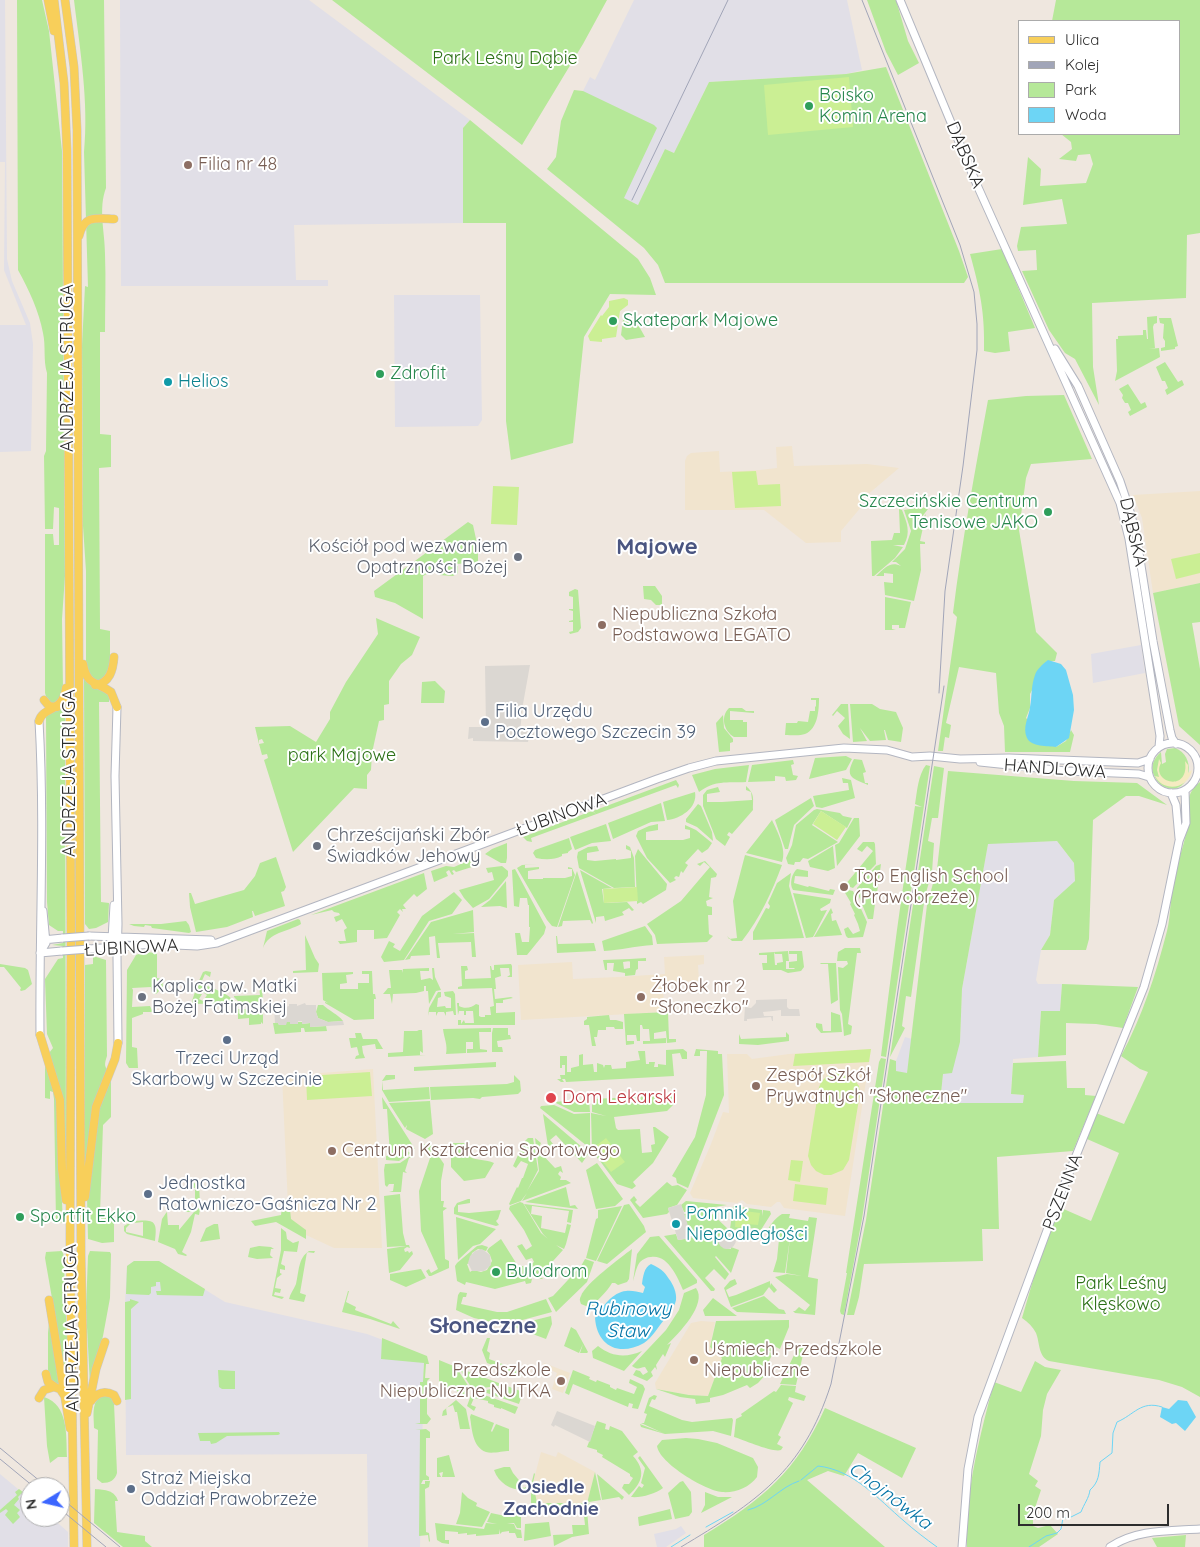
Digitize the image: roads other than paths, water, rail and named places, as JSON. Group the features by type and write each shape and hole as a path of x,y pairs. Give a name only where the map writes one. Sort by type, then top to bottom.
{"main road":[{"path":"48,0 65,95"},
{"name":"ANDRZEJA STRUGA","path":"54,0 61,46 67,151 70,1244 74,1547"},
{"name":"ANDRZEJA STRUGA","path":"65,0 76,88 80,622 81,1256 87,1547"},
{"path":"70,0 76,88"},
{"path":"78,258 80,233 86,222 94,218 114,219"},
{"path":"80,622 84,667 88,678 95,685 111,692 116,707"},
{"path":"39,721 42,714 57,707 66,691 69,631"},
{"path":"95,685 104,682 110,676 114,656"},
{"path":"44,700 49,706 57,707"},
{"path":"40,1035 59,1097 62,1168 70,1244"},
{"path":"81,1256 84,1201 95,1112 99,1097 116,1056 118,1043"},
{"path":"49,1300 74,1447"},
{"path":"84,1429 105,1342"},
{"path":"46,1374 47,1381 62,1391 66,1400"},
{"path":"39,1398 47,1389 55,1387"},
{"path":"89,1405 102,1392 111,1393 117,1401"}],"street":[{"name":"DĄBSKA","path":"900,0 977,185 1115,489 1125,518 1160,736 1159,747"},
{"name":"DĄBSKA","path":"1045,335 1076,382 1127,501 1136,534 1153,641 1170,730 1176,744"},
{"path":"116,707 115,936 117,947 118,1043"},
{"name":"ANDRZEJA STRUGA","path":"39,721 41,748 41,907 44,915 43,940 40,953 40,1035"},
{"path":"1166,744 1176,744 1187,748 1198,761 1197,778 1185,790 1171,793 1158,788 1149,777 1148,768 1150,759 1159,747 1166,744"},
{"name":"ŁUBINOWA","path":"40,953 162,944 197,946 213,944 699,765 728,760 844,748 889,751 912,757"},
{"name":"HANDLOWA","path":"912,757 930,756 1060,771 1138,774 1149,777"},
{"name":"HANDLOWA","path":"960,759 1009,758 1140,763 1150,759"},
{"name":"PSZENNA","path":"962,1547 968,1470 978,1417 1060,1198 1144,987 1162,924 1179,841 1186,823 1185,790"},
{"name":"PSZENNA","path":"1171,793 1176,802 1179,841"},
{"name":"ŁUBINOWA","path":"43,940 115,936 200,941 222,940"},
{"path":"1110,1547 1126,1538 1139,1534 1200,1528"}],"water":[{"path":"1048,660 1061,664 1066,670 1073,695 1074,710 1069,738 1056,747 1040,746 1032,743 1027,738 1025,730 1035,675 1038,669"},
{"name":"Rubinowy Staw","path":"651,1264 659,1268 672,1283 676,1294 674,1305 644,1343 626,1349 618,1349 611,1346 600,1336 595,1318 604,1305 617,1294 628,1291 643,1293 645,1287 642,1284 643,1275"},
{"path":"1178,1400 1187,1401 1196,1417 1185,1431 1176,1423 1172,1424 1160,1417 1162,1407 1169,1409"}],"waterway":[{"name":"Chojnówka","path":"1029,1547 1046,1536 1057,1533 1061,1529 1063,1518 1071,1517 1081,1512 1090,1490 1097,1481 1100,1462 1112,1453 1113,1433 1117,1422 1148,1405 1162,1407"},
{"name":"Chojnówka","path":"801,1480 818,1466 843,1473 865,1487 937,1547"},
{"name":"Chojnówka","path":"748,1510 755,1508 786,1487 799,1481"},
{"name":"Chojnówka","path":"706,1527 733,1512"},
{"name":"Chojnówka","path":"671,1547 690,1535"}],"railway":[{"path":"632,200 728,0"},
{"path":"862,0 960,245 974,292 977,350 945,591 939,693"},
{"path":"681,1547 732,1515 774,1482 806,1440 820,1414 831,1384 864,1216 944,686"},
{"path":"0,1448 35,1477"},
{"path":"0,1459 22,1477"},
{"path":"70,1505 120,1547"},
{"path":"70,1517 106,1547"}],"place":[{"name":"Boisko Komin Arena","path":"809,106"},
{"name":"Filia nr 48","path":"188,165"},
{"name":"Skatepark Majowe","path":"613,321"},
{"name":"Zdrofit","path":"380,374"},
{"name":"Helios","path":"168,382"},
{"name":"Szczecińskie Centrum Tenisowe JAKO","path":"1048,512"},
{"name":"Kościół pod wezwaniem Opatrzności Bożej","path":"518,557"},
{"name":"Niepubliczna Szkoła Podstawowa LEGATO","path":"602,625"},
{"name":"Filia Urzędu Pocztowego Szczecin 39","path":"485,722"},
{"name":"Chrześcijański Zbór Świadków Jehowy","path":"317,846"},
{"name":"Top English School (Prawobrzeże)","path":"844,887"},
{"name":"Kaplica pw. Matki Bożej Fatimskiej","path":"142,997"},
{"name":"Żłobek nr 2 \"Słoneczko\"","path":"641,997"},
{"name":"Trzeci Urząd Skarbowy w Szczecinie","path":"227,1040"},
{"name":"Zespół Szkół Prywatnych \"Słoneczne\"","path":"756,1086"},
{"name":"Dom Lekarski","path":"551,1098"},
{"name":"Centrum Kształcenia Sportowego","path":"332,1151"},
{"name":"Jednostka Ratowniczo-Gaśnicza Nr 2","path":"148,1194"},
{"name":"Sportfit Ekko","path":"20,1217"},
{"name":"Pomnik Niepodległości","path":"676,1224"},
{"name":"Bulodrom","path":"496,1272"},
{"name":"Uśmiech. Przedszkole Niepubliczne","path":"694,1360"},
{"name":"Przedszkole Niepubliczne NUTKA","path":"561,1381"},
{"name":"Straż Miejska Oddział Prawobrzeże","path":"131,1489"}],"district":[{"name":"Majowe","path":"657,547"},
{"name":"Słoneczne","path":"483,1326"},
{"name":"Osiedle Zachodnie","path":"551,1498"}],"park label":[{"name":"Park Leśny Dąbie","path":"505,59"},
{"name":"park Majowe","path":"342,756"},
{"name":"Park Leśny Klęskowo","path":"1121,1294"}]}
